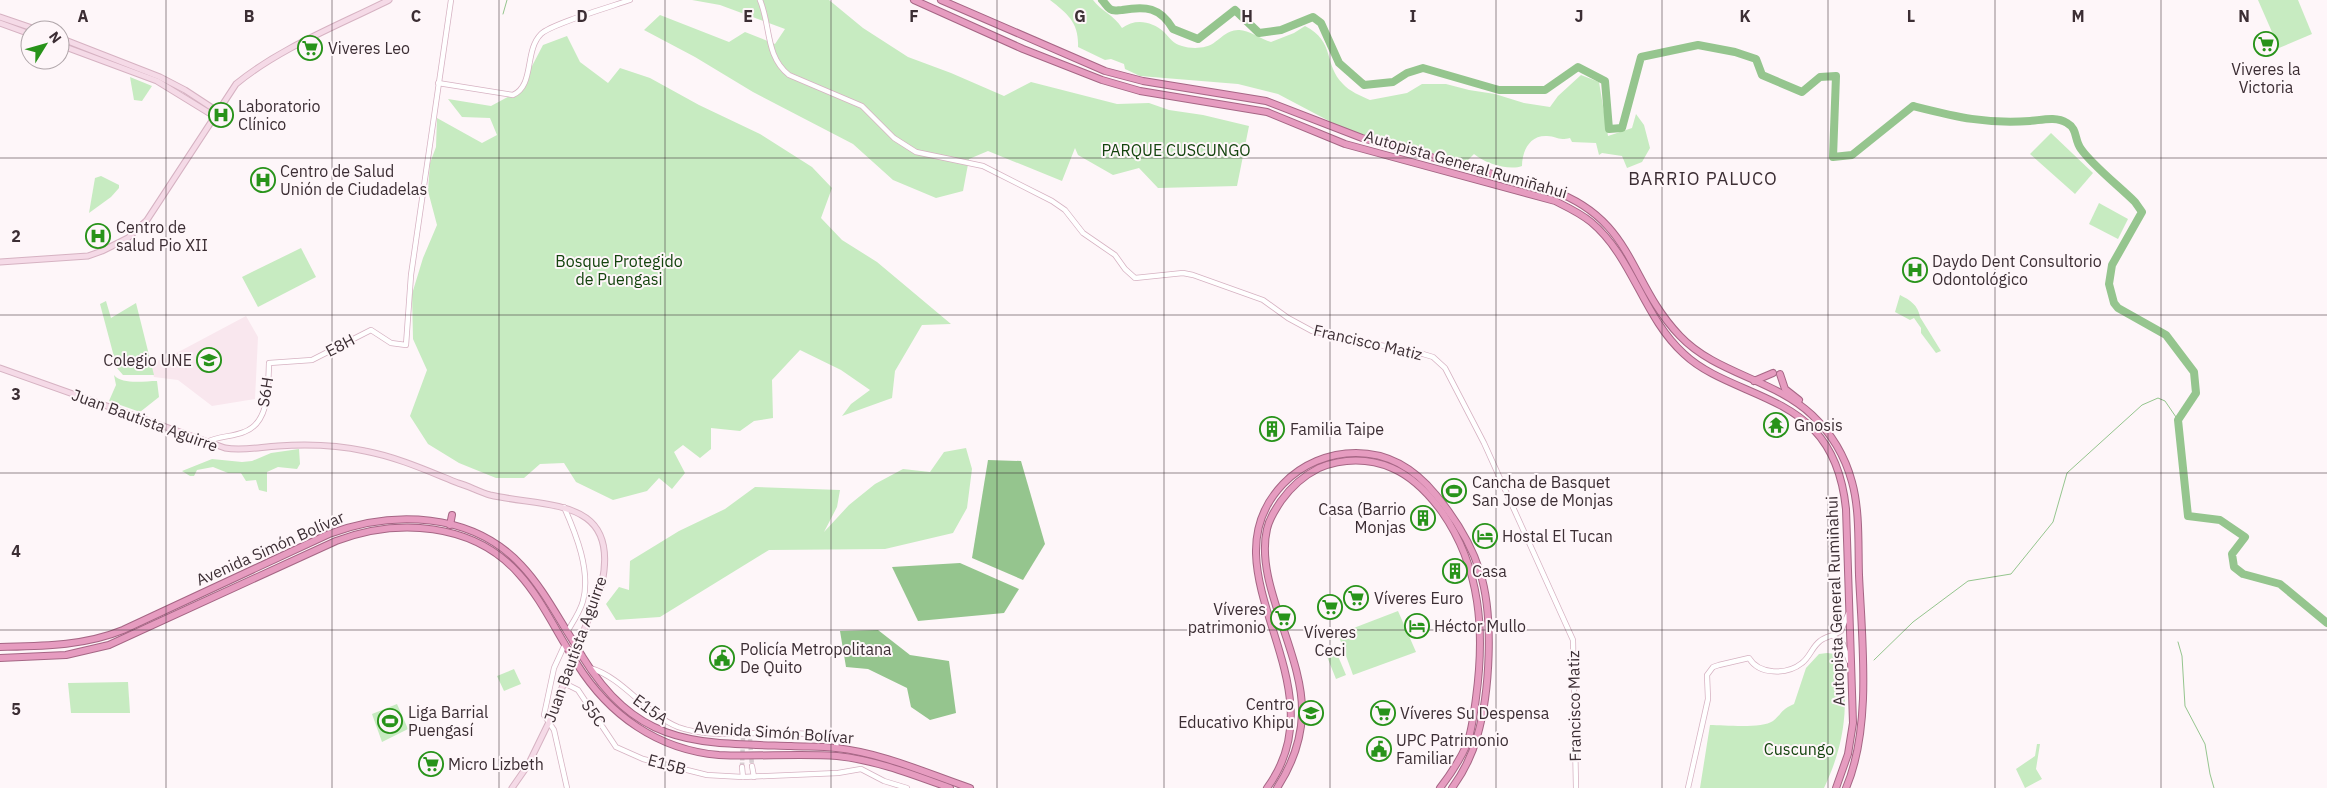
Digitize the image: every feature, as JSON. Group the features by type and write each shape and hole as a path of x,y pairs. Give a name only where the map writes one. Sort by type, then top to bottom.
{"highway":[{"name":"Autopista General Rumiñahui","path":"914,0 1023,49 1102,80 1140,91 1267,112 1345,144 1555,201 1592,222 1610,243 1664,334 1680,351 1696,364 1770,400 1802,419 1824,443 1835,460 1845,495 1853,723 1848,754 1836,788"},
{"name":"Autopista General Rumiñahui","path":"941,0 1105,71 1143,81 1266,101 1362,138 1532,184 1569,196 1600,218 1618,238 1660,310 1679,336 1702,354 1802,407 1823,426 1837,446 1846,464 1856,502 1862,651 1862,721 1857,756 1846,788"},
{"path":"1754,381 1777,373 1785,389 1814,411 1823,426"},
{"path":"1266,788 1278,770 1287,744 1291,707 1284,663 1263,595 1256,565 1255,550 1260,521 1270,501 1283,484 1306,466 1325,458 1348,453 1368,453 1398,462 1426,483 1457,522 1481,574 1488,615 1486,688 1477,739 1460,777 1452,788"},
{"path":"1276,788 1294,756 1300,732 1302,712 1291,650 1267,571 1265,548 1267,527 1276,509 1291,488 1307,474 1332,464 1359,460 1385,465 1404,473 1426,493 1451,525 1466,556 1474,582 1479,613 1481,651 1472,721 1467,743 1440,788"},
{"path":"450,525 452,515"},
{"name":"Avenida Simón Bolívar","path":"0,647 47,646 87,641 111,635 352,525 376,520 402,518 428,520 466,529 488,539 507,552 532,578 604,688 627,710 659,730 688,740 716,744 836,748 877,756 970,788"},
{"name":"Avenida Simón Bolívar","path":"0,658 66,654 109,645 336,542 365,531 404,526 429,528 462,537 481,545 502,558 526,583 578,664 610,706 631,723 669,744 693,751 719,755 838,756 874,763 929,784 950,788"}],"main road":[{"path":"0,262 88,256 102,252 128,238 157,207 230,91 253,70 388,0"},
{"path":"0,17 20,24"},
{"path":"0,23 20,30"},
{"path":"70,42 160,76 185,90 216,114"},
{"path":"70,49 157,81 216,114"},
{"name":"Juan Bautista Aguirre","path":"0,368 206,443 232,450 306,445 364,450 392,457 489,494 564,506 581,514 594,526 602,540 605,555 604,573 598,597 549,722 528,766 512,788"}],"street":[{"path":"451,0 438,83 513,95 520,91 524,84 533,46 546,30 630,0"},
{"name":"Francisco Matiz","path":"760,0 773,56 782,69 790,75 862,106 894,138 916,152 982,166 1058,204 1084,233 1116,255 1125,269 1135,278 1183,273 1193,275 1263,300 1288,318 1312,331 1433,357 1440,363 1453,381 1484,443 1573,640 1576,788"},
{"name":"E8H","path":"269,363 312,360 371,330 391,343 406,345 411,275 438,83"},
{"name":"S6H","path":"206,443 212,439 244,433 258,423 267,396 269,363"},
{"path":"564,506 580,550 584,590 582,603 567,632"},
{"path":"1688,788 1708,699 1707,675 1711,670 1719,665 1749,658 1756,666 1765,670 1791,669 1805,660 1820,640 1833,636 1842,629 1850,610"},
{"path":"1833,636 1844,644 1852,668"},
{"path":"565,644 555,664 544,715 549,722 562,762 567,788"},
{"name":"E15A","path":"589,667 606,674 631,695 672,724 687,730 743,736 798,733 838,737 836,748"},
{"name":"S5C","path":"564,683 576,689 619,749"},
{"name":"E15B","path":"619,749 643,758 707,775 744,777"},
{"path":"752,766 754,777"},
{"path":"742,767 744,777 838,773 861,769 907,788"}],"shaded area":[{"name":"Colegio UNE","path":"246,316 258,337 255,399 212,406 178,380 154,377 150,363 169,357"},
{"path":"988,460 1021,461 1045,544 1023,580 972,558"},
{"path":"960,563 1019,589 1004,613 918,621 892,567"},
{"path":"878,630 910,655 949,661 956,713 930,720 911,707 907,688 868,669 846,667 840,631"}],"green space":[{"name":"PARQUE CUSCUNGO","path":"692,0 829,0 863,28 908,57 1004,96 1031,82 1117,104 1149,103 1169,110 1203,115 1249,126 1237,186 1158,188 1139,168 1113,175 1078,155 1075,148 1062,181 988,151 969,159 963,191 936,198 893,180 853,144 753,92 695,57 644,30 660,15 729,42 745,32 775,44 785,29 720,5"},
{"path":"1050,0 1093,0 1122,28 1132,23 1149,23 1159,28 1176,44 1190,48 1208,46 1228,33 1238,30 1246,31 1271,42 1294,33 1305,26 1315,32 1321,39 1333,69 1343,84 1370,100 1407,93 1422,84 1446,84 1495,94 1524,103 1550,107 1558,96 1581,75 1599,82 1608,136 1632,128 1636,114 1644,125 1650,148 1642,162 1627,168 1622,156 1602,153 1599,155 1596,143 1572,142 1570,138 1562,139 1541,136 1531,141 1528,145 1523,155 1522,166 1504,167 1484,160 1474,154 1466,162 1348,131 1278,94 1238,84 1140,76 1125,69 1124,64 1111,59 1105,60 1078,47 1077,32 1074,25 1067,15"},
{"path":"2258,0 2298,0 2312,34 2279,48"},
{"name":"Bosque Protegido de Puengasi","path":"567,36 580,62 608,83 620,68 650,78 699,105 760,134 812,167 832,188 821,218 842,240 877,262 951,324 922,325 895,371 892,398 842,416 851,404 870,390 841,370 800,350 772,380 773,418 754,421 740,431 711,428 711,449 700,458 683,445 674,452 685,473 672,489 659,478 647,491 613,500 576,482 564,463 540,464 524,478 496,478 459,463 428,444 410,416 427,370 413,339 412,294 423,258 437,225 428,191 430,163 436,147 437,118 482,143 497,135 490,118 462,117 448,99 491,106 519,91 543,45"},
{"path":"130,77 152,86 142,101 134,100"},
{"path":"2051,133 2093,173 2075,194 2030,154"},
{"path":"101,176 119,185 119,188 111,197 89,213 95,178"},
{"path":"2099,203 2128,219 2118,239 2089,224"},
{"path":"301,248 316,277 258,307 242,277"},
{"path":"1900,295 1915,306 1941,351 1936,353 1921,333 1921,328 1914,318 1910,320 1895,312"},
{"path":"106,301 111,318 136,303 154,375 123,375 117,368 100,304"},
{"path":"114,375 128,381 157,381 159,397 140,412 109,401 116,385"},
{"path":"966,448 972,469 967,508 953,533 885,549 769,550 660,617 616,620 606,604 619,587 629,590 630,561 679,531 725,509 755,487 840,490 837,507 824,532 849,505 875,484 903,469 930,472 944,452"},
{"path":"299,449 300,464 297,469 278,467 267,472 267,492 259,490 256,480 246,481 241,473 228,473 213,467 197,470 194,476 190,476 182,471 212,459 252,461 271,453"},
{"path":"1398,611 1416,652 1353,675 1338,634"},
{"path":"1335,649 1346,675 1336,679 1326,654"},
{"name":"Cuscungo","path":"1819,654 1843,655 1845,707 1844,723 1837,754 1824,788 1700,788 1710,725 1752,726 1773,721 1784,710 1794,704 1806,668"},
{"path":"514,669 521,684 504,691 497,676"},
{"path":"128,682 130,713 71,713 68,683"},
{"name":"Liga Barrial Puengasí","path":"397,704 408,729 382,742 372,714"},
{"path":"2037,744 2040,744 2036,769 2042,779 2025,788 2016,769 2035,756"}],"waterway":[{"path":"503,14 507,0"},
{"path":"1102,0 1109,8 1116,11 1145,8 1157,12 1163,16 1173,29 1198,39 1235,10 1259,33 1281,30 1313,17 1321,23 1339,63 1364,85 1393,82 1407,73 1423,68 1499,90 1545,90 1578,67 1605,81 1609,129 1622,128 1641,57 1698,45 1735,52 1756,59 1762,75 1802,92 1820,77 1836,76 1833,157 1852,155 1913,106 1984,120 2014,122 2054,119 2067,123 2073,128 2079,146 2086,155 2135,202 2142,212 2112,265 2109,284 2114,303 2118,308 2166,335 2194,372 2196,393 2178,420 2188,516 2220,520 2245,537 2232,554 2234,567 2243,574 2280,584 2327,623"},
{"path":"1874,660 1913,622 1968,581 2011,574 2053,522 2067,473 2142,405 2158,398 2165,401 2178,420"},
{"path":"2178,642 2182,656 2185,706 2205,744 2214,788"}],"tunnel":[{"path":"742,767 743,738"},
{"path":"750,739 752,766"}],"place":[{"name":"Viveres la Victoria","path":"2266,44"},
{"name":"Viveres Leo","path":"310,48"},
{"name":"Laboratorio Clínico","path":"221,115"},
{"name":"Centro de Salud Unión de Ciudadelas","path":"263,180"},
{"name":"Centro de salud Pio XII","path":"98,236"},
{"name":"Daydo Dent Consultorio Odontológico","path":"1915,270"},
{"name":"Colegio UNE","path":"209,360"},
{"name":"Gnosis","path":"1776,425"},
{"name":"Familia Taipe","path":"1272,429"},
{"name":"Cancha de Basquet San Jose de Monjas","path":"1454,491"},
{"name":"Casa (Barrio Monjas","path":"1423,518"},
{"name":"Hostal El Tucan","path":"1485,536"},
{"name":"Casa","path":"1455,571"},
{"name":"Víveres Euro","path":"1356,598"},
{"name":"Víveres Ceci","path":"1330,607"},
{"name":"Víveres patrimonio","path":"1283,618"},
{"name":"Héctor Mullo","path":"1417,626"},
{"name":"Policía Metropolitana De Quito","path":"722,658"},
{"name":"Centro Educativo Khipu","path":"1311,713"},
{"name":"Víveres Su Despensa","path":"1383,713"},
{"name":"Liga Barrial Puengasí","path":"390,721"},
{"name":"UPC Patrimonio Familiar","path":"1379,749"},
{"name":"Micro Lizbeth","path":"431,764"}],"district":[{"name":"BARRIO PALUCO","path":"1703,178"}]}
